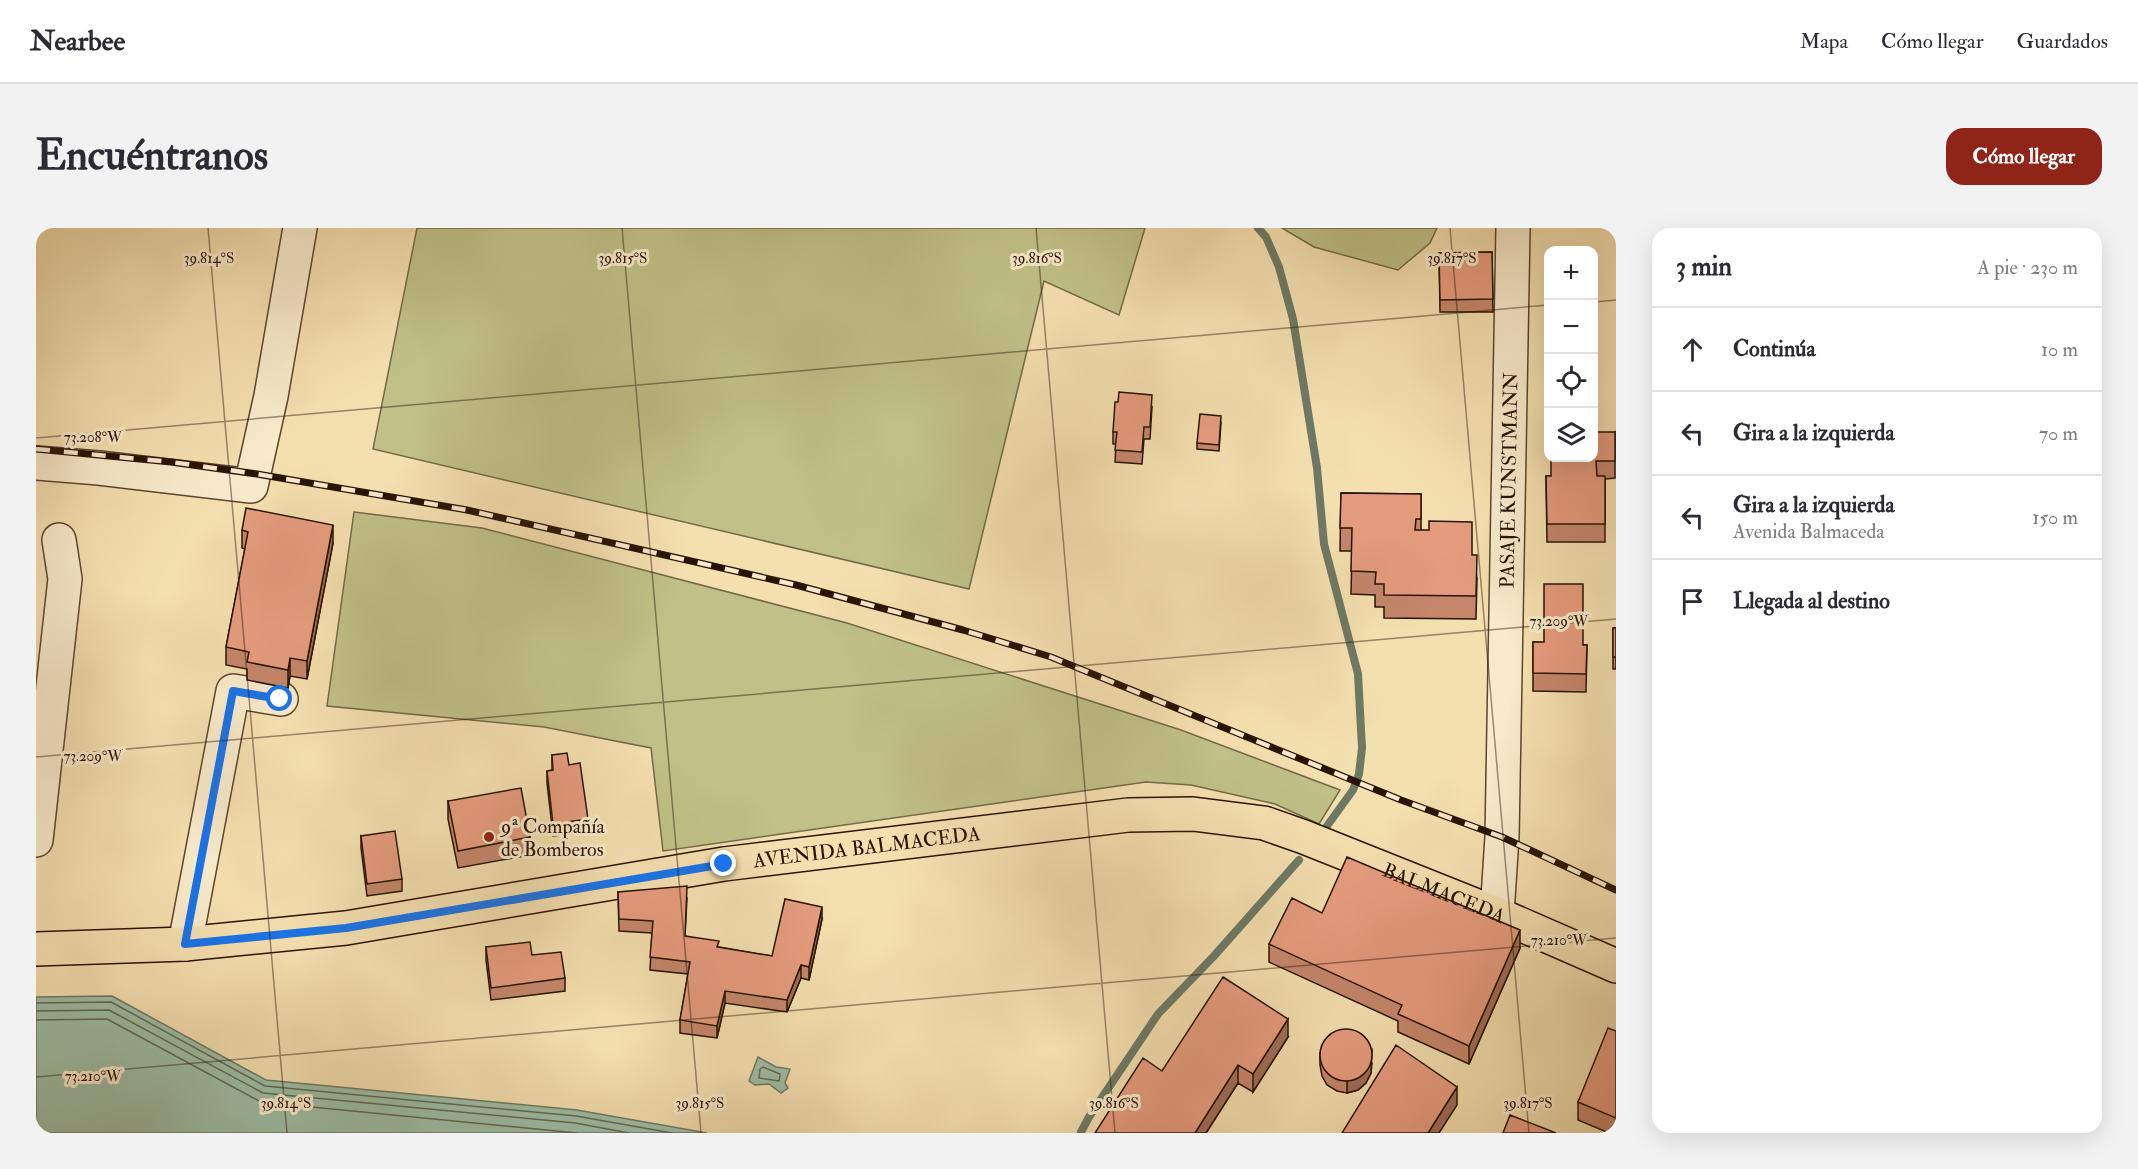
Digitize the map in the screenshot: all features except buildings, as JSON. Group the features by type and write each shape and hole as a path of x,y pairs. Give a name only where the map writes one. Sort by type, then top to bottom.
{"main road":[{"name":"AVENIDA BALMACEDA","path":"36,949 185,944 346,928 724,864 1128,815 1193,814 1252,821 1304,837"},
{"name":"BALMACEDA","path":"1304,837 1497,914 1616,966"}],"street":[{"path":"36,463 251,486 271,396 300,228"},
{"name":"PASAJE KUNSTMANN","path":"1497,914 1502,837 1514,228"},
{"path":"36,840 65,579 59,540"},
{"path":"185,944 233,691 280,699"}],"green space":[{"path":"417,228 1145,228 1119,315 1044,281 969,589 373,449"},
{"path":"1282,228 1437,228 1430,243 1398,270 1314,247"},
{"path":"354,512 482,528 847,623 1181,730 1340,790 1319,824 1275,804 1191,785 1146,782 663,851 651,748 544,727 327,706"}],"water":[{"path":"112,996 266,1080 577,1110 707,1133 36,1133 36,997"},
{"path":"758,1057 776,1067 790,1069 785,1083 788,1088 781,1093 769,1084 755,1085 749,1081"}],"waterway":[{"path":"1258,228 1266,237 1279,267 1293,319 1317,468 1324,544 1358,674 1362,748 1359,774 1353,790 1327,826"},
{"path":"1081,1132 1158,1014 1214,956 1299,860"}],"railway":[{"path":"36,449 171,462 257,474 467,510 796,585 963,630 1051,657 1401,800 1502,837 1616,890"}],"place":[{"name":"9ª Compañía de Bomberos","path":"489,837"}],"route":[{"path":"280,699 233,691 185,944 346,928 724,864"}]}
